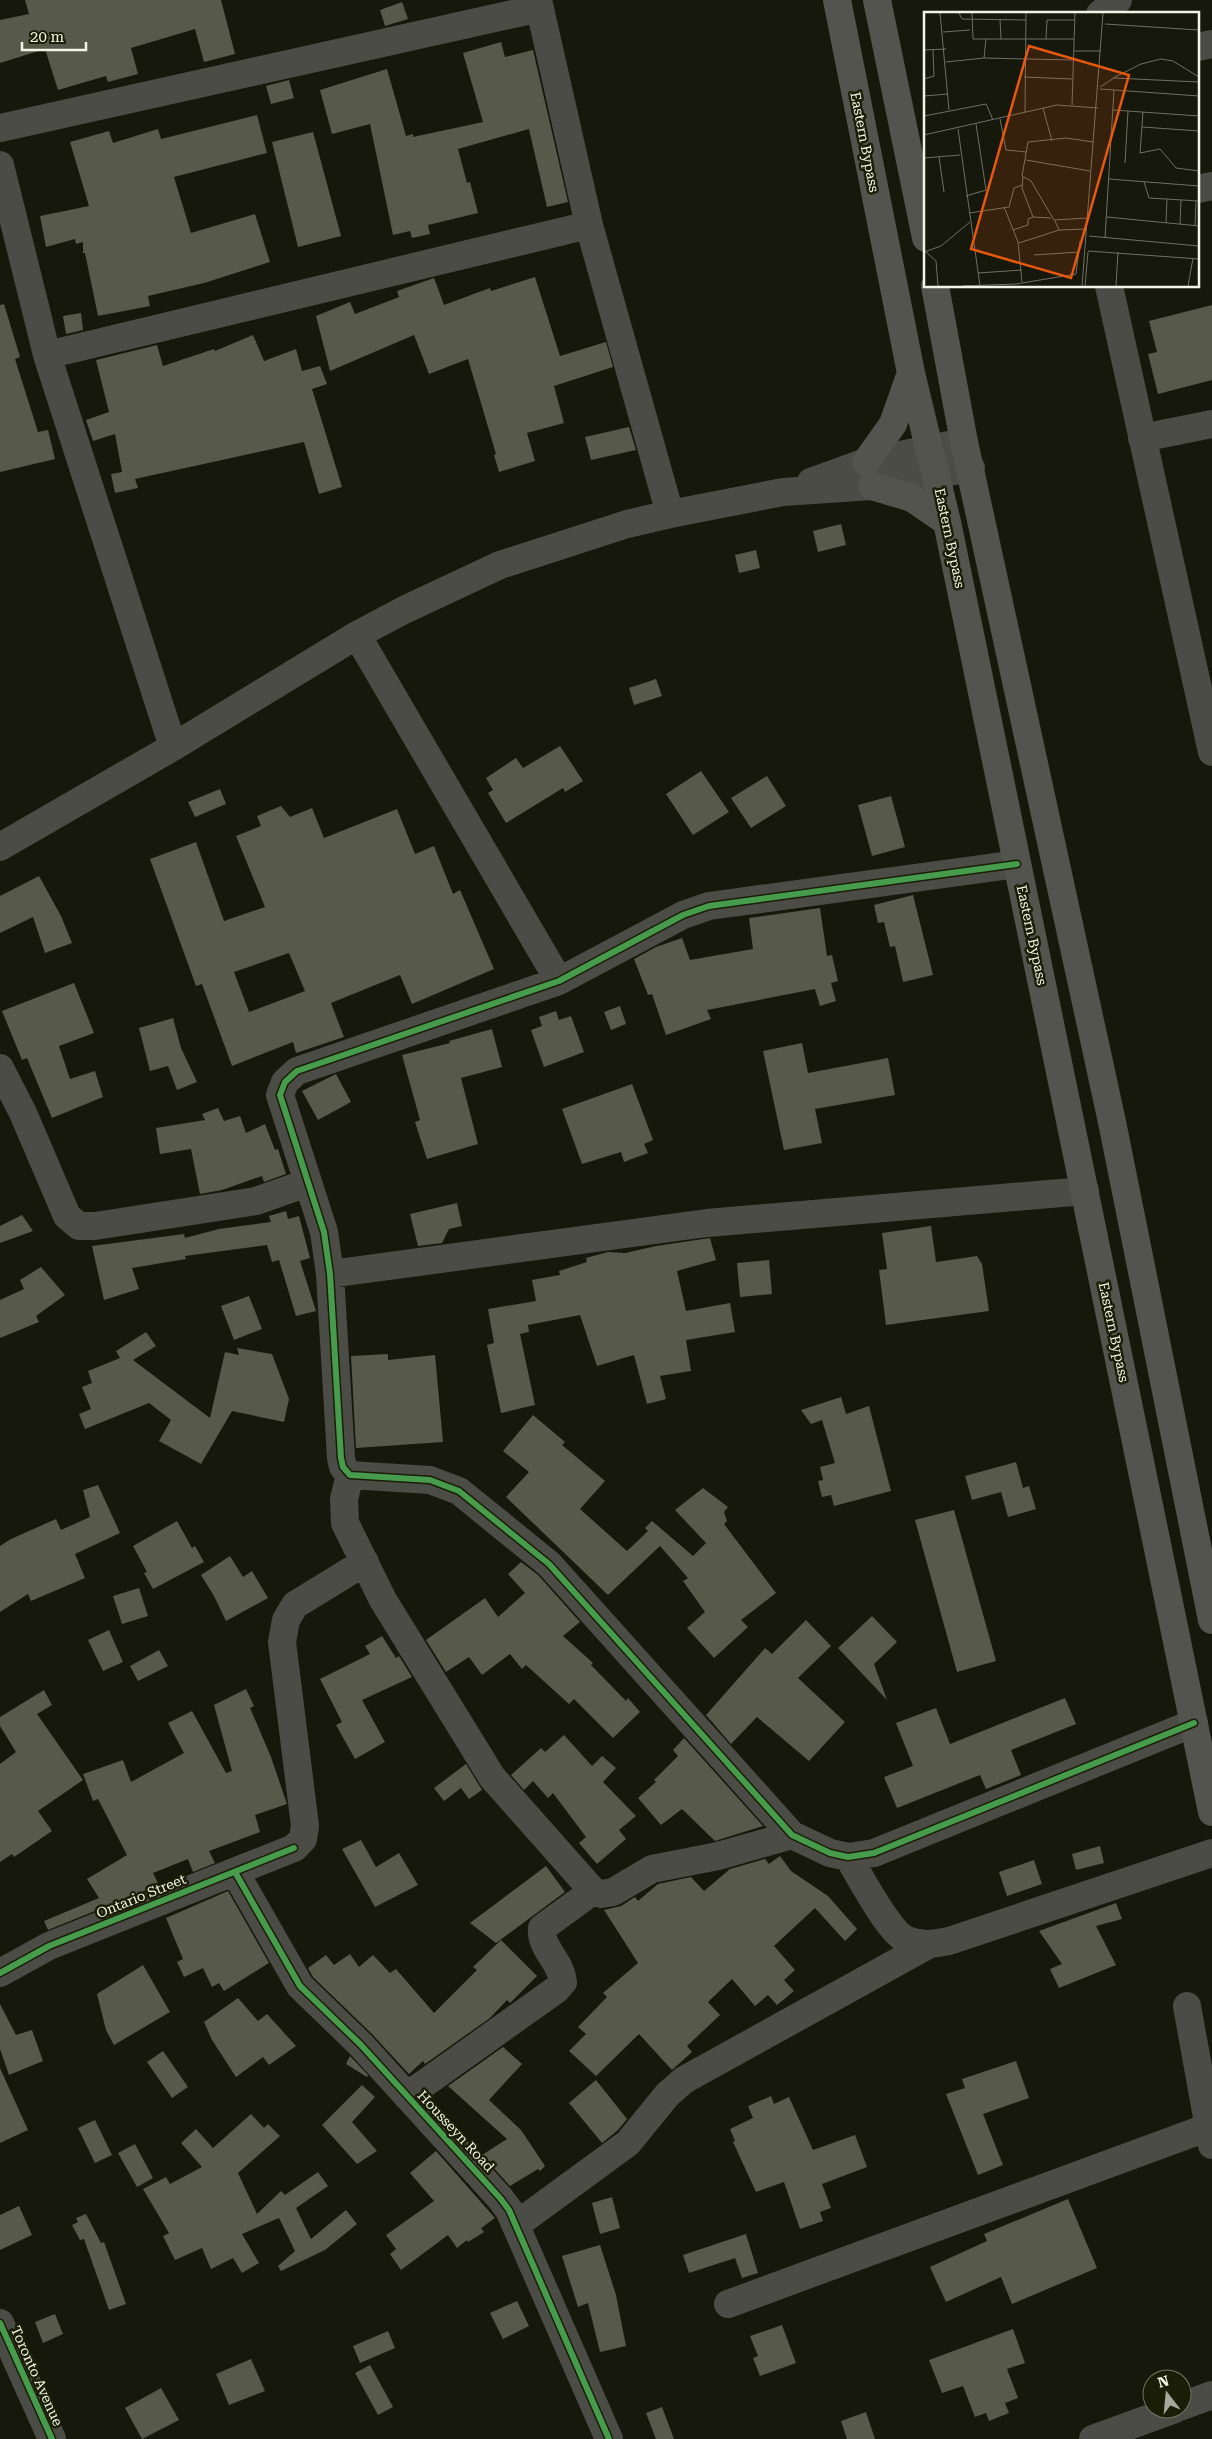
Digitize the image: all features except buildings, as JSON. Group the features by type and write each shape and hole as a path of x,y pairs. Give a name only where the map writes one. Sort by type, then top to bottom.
{"main road":[{"name":"Eastern Bypass","path":"837,0 912,373 947,522 1212,1812"},
{"path":"877,0 924,221"},
{"path":"935,288 968,455 1112,1122 1212,1620"},
{"path":"912,373 894,424 869,474 912,498 947,522"}],"street":[{"path":"1103,12 1118,0"},
{"path":"0,128 539,4 589,225 670,514"},
{"path":"0,164 47,355 173,747"},
{"path":"47,355 589,225"},
{"path":"1109,288 1212,752"},
{"path":"1142,438 1212,424"},
{"path":"0,846 173,747 357,635 500,564 627,524 968,455"},
{"path":"357,635 559,981"},
{"path":"1017,864 709,906 683,915 559,981 296,1071 285,1082 280,1095 324,1232 330,1274 341,1458 343,1467 350,1475 430,1480 459,1491 549,1564 792,1834 830,1853 848,1857 874,1854 1194,1724"},
{"path":"0,1068 23,1113 67,1216 79,1226 95,1226 256,1201 307,1183"},
{"path":"330,1274 707,1223 1085,1191"},
{"path":"350,1475 344,1499 345,1523 383,1600 492,1777 593,1891 601,1894 612,1892 652,1869 718,1856 792,1834"},
{"name":"Ontario Street","path":"0,1973 49,1946 294,1848 304,1839 305,1826 282,1642 286,1620 295,1605 365,1562"},
{"path":"516,2225 628,2143 667,2095 684,2080 928,1945 949,1940 1212,1853"},
{"path":"848,1857 894,1931 906,1940 928,1945"},
{"name":"Housseyn Road","path":"236,1872 300,1986 361,2045 500,2198 516,2225 609,2439"},
{"path":"407,2096 557,1989 563,1982 562,1971 541,1939 542,1928 593,1891"},
{"path":"728,2304 1211,2136 1187,2006"},
{"name":"Toronto Avenue","path":"0,2323 52,2439"},
{"path":"1192,2402 1212,2395"},
{"path":"1093,2439 1147,2419"}],"cycle path":[{"path":"1017,864 709,906 683,915 559,981 297,1071 285,1082 280,1095 324,1232 330,1274 341,1458 343,1467 350,1475 430,1480 459,1491 549,1564 792,1835 830,1853 848,1857 874,1853 1194,1723"},
{"path":"0,1973 49,1946 294,1848"},
{"path":"235,1872 300,1986 361,2045 509,2210 609,2439"},
{"path":"0,2323 52,2439"}]}
